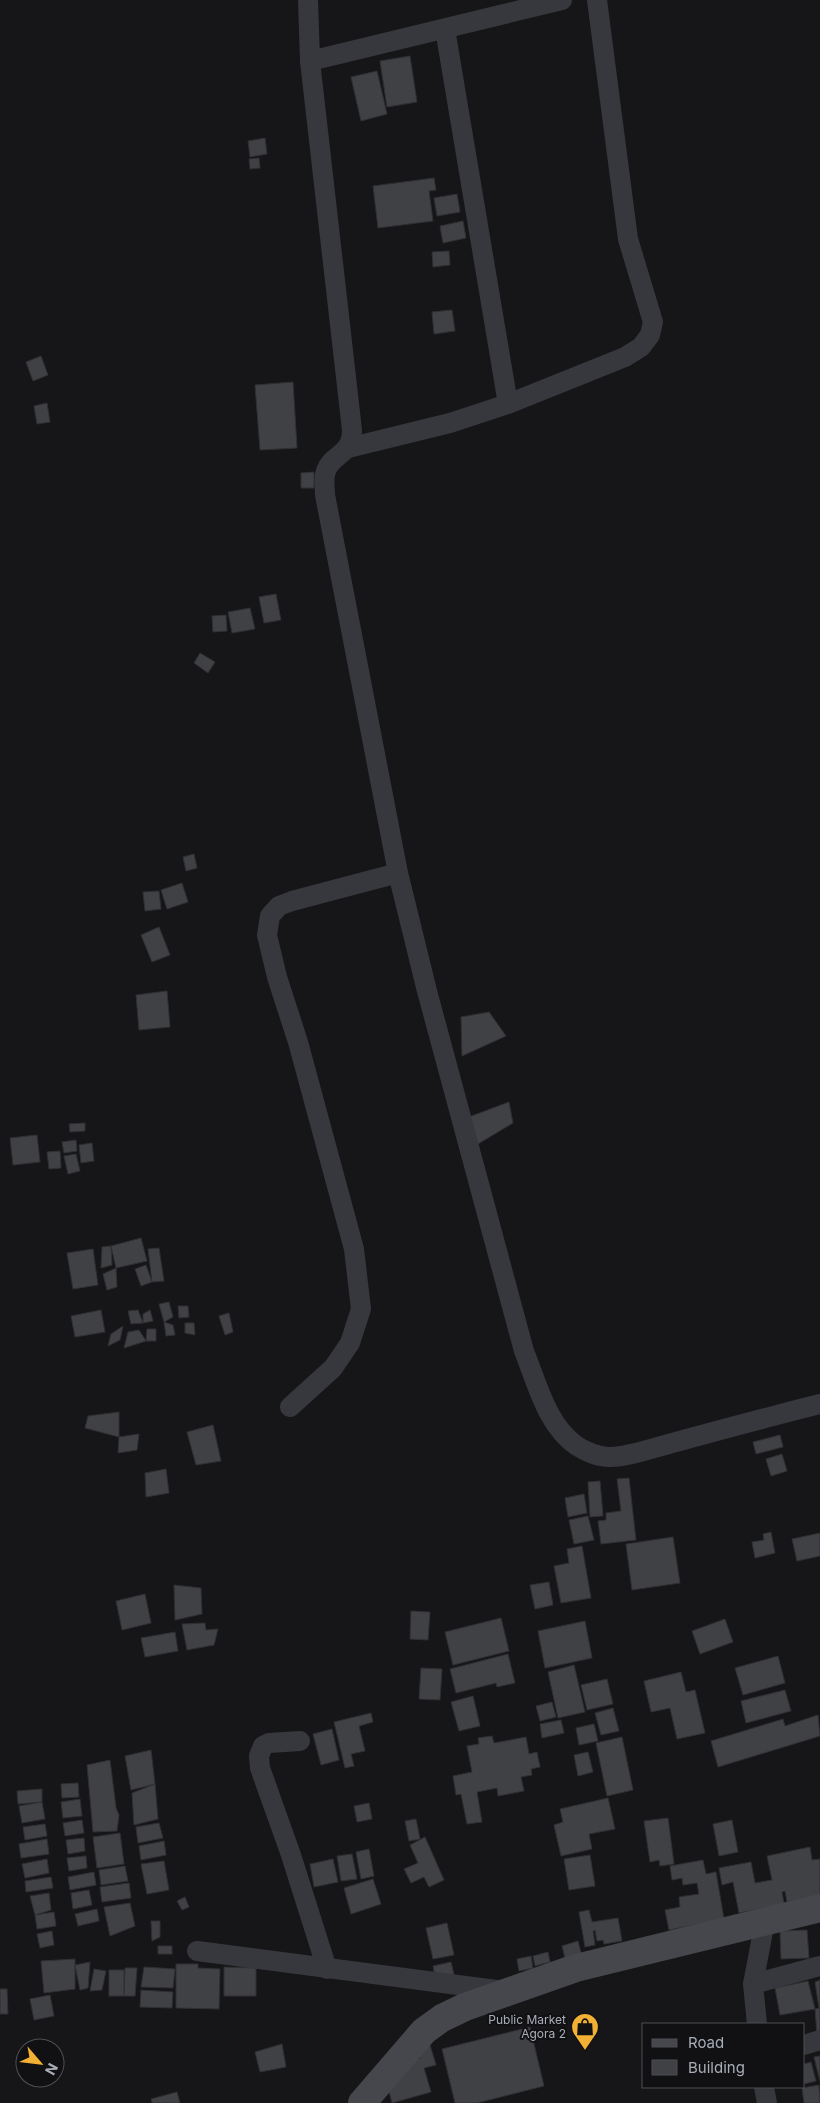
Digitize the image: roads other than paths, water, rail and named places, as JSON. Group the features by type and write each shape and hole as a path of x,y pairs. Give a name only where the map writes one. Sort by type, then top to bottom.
{"main road":[{"path":"362,2103 424,2031 442,2018 465,2007 576,1968 820,1908"}],"street":[{"path":"308,0 310,61 352,430 352,440 348,448 331,463 326,471 325,495 398,873 430,1001 524,1351 547,1409 561,1431 577,1446 593,1454 610,1457 650,1449 731,1426 820,1404"},
{"path":"310,61 562,0"},
{"path":"348,448 450,423 508,404 625,357 641,347 650,335 653,322 628,239 597,0"},
{"path":"445,29 508,404"},
{"path":"290,1407 333,1368 350,1343 361,1308 354,1249 298,1042 277,977 267,935 270,916 279,906 292,901 398,873"},
{"path":"300,1741 269,1743 264,1746 259,1756 260,1768 292,1854 327,1969"},
{"path":"757,2023 753,1984 765,1921"},
{"path":"196,1951 508,1992"},
{"path":"753,1984 820,1966"},
{"path":"805,2044 820,2040"},
{"path":"764,2088 767,2103"}],"place":[{"name":"Public Market Agora 2","path":"585,2051"}]}
